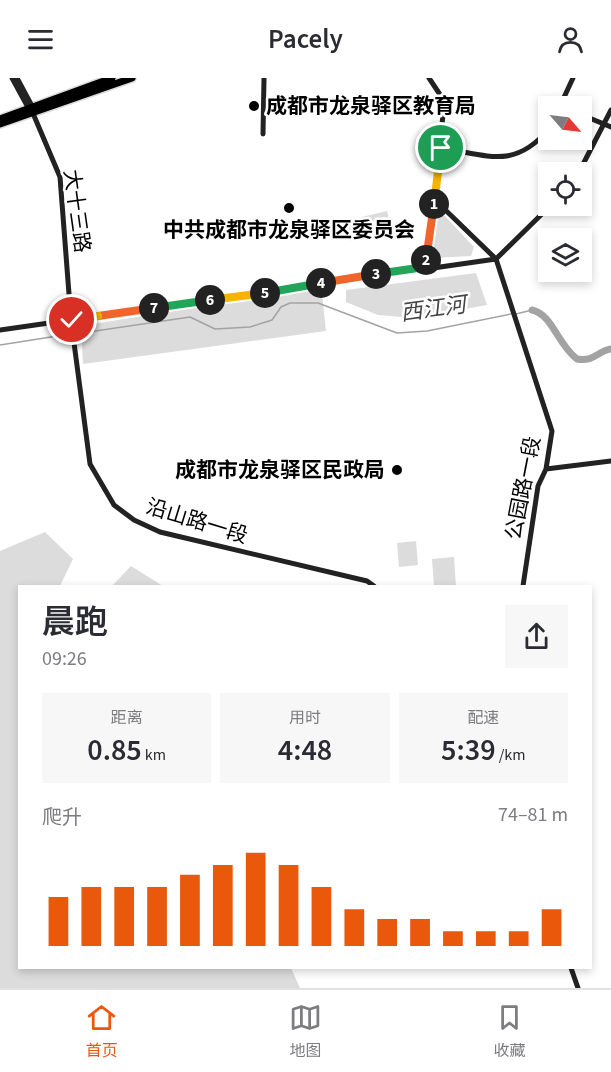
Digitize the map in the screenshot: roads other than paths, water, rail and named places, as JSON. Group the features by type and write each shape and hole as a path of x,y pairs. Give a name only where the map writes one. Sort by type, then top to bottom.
{"highway":[{"path":"0,124 31,109 112,78"},
{"path":"0,119 132,78"}],"street":[{"path":"12,78 31,109"},
{"path":"17,78 31,109"},
{"path":"263,134 264,78"},
{"path":"425,267 441,148 444,107 441,96 429,78"},
{"path":"565,96 573,78"},
{"name":"大十三路","path":"31,109 60,177 75,351"},
{"path":"584,162 611,110"},
{"path":"592,119 611,128"},
{"path":"441,148 504,157 517,155 538,141"},
{"path":"434,199 496,258"},
{"path":"0,330 496,258 540,216"},
{"name":"公园路一段","path":"496,258 552,431 546,469 538,486 523,585"},
{"name":"沿山路一段","path":"75,351 90,464 114,505 134,520 160,532 362,579 372,585"},
{"path":"546,469 611,461"},
{"path":"571,969 579,988"}],"waterway":[{"name":"西江河","path":"75,334 190,317 215,329 250,327 272,320 281,307 290,303 318,303 397,333 427,331 511,314"},
{"name":"西江河","path":"516,314 532,310"},
{"name":"西江河","path":"532,310 545,318 564,346 577,359 592,358 611,349"},
{"name":"西江河","path":"0,345 70,334"}],"place":[{"name":"成都市龙泉驿区教育局","path":"254,106"},
{"name":"中共成都市龙泉驿区委员会","path":"289,208"},
{"name":"成都市龙泉驿区民政局","path":"397,470"}]}
